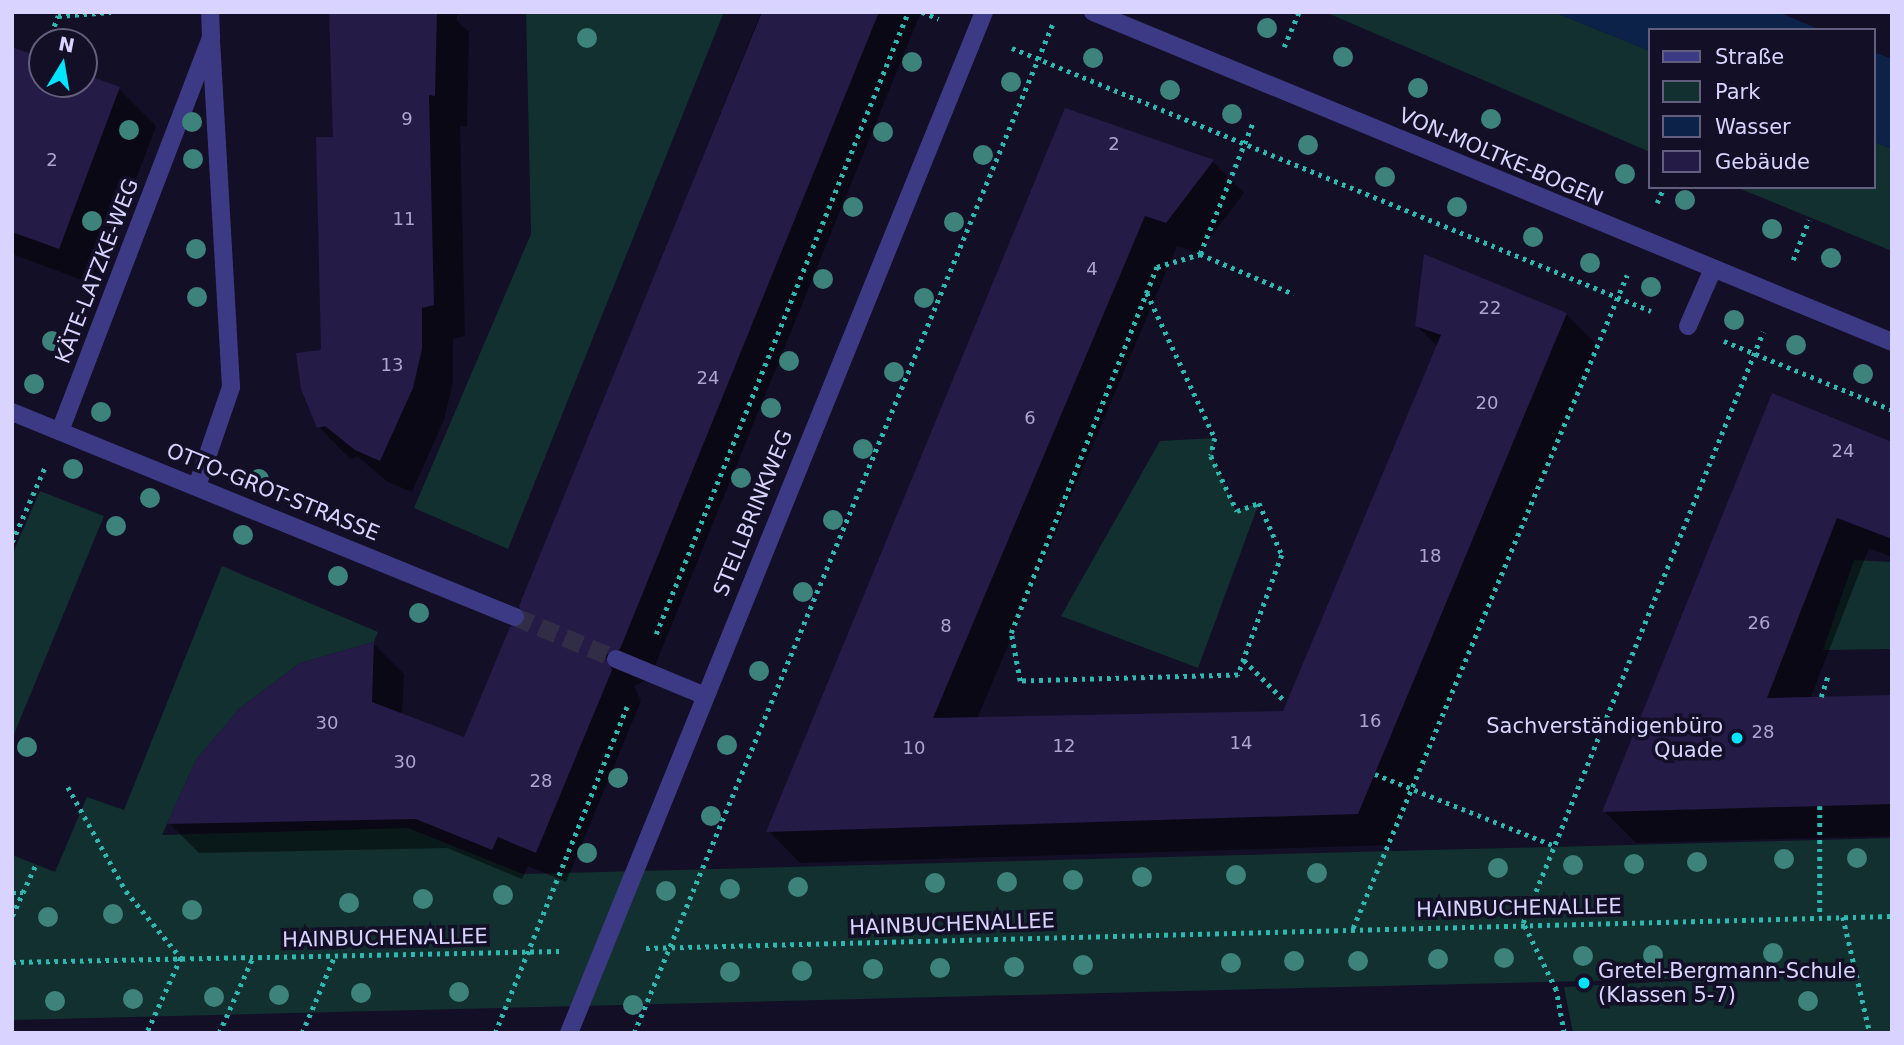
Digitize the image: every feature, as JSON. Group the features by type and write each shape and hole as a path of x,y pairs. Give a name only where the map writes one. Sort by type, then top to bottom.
{"street":[{"name":"KÄTE-LATZKE-WEG","path":"61,431 211,37 210,12"},
{"name":"STELLBRINKWEG","path":"569,1033 703,695 984,12"},
{"name":"VON-MOLTKE-BOGEN","path":"1093,12 1892,342"},
{"path":"197,486 231,387 211,37"},
{"path":"1688,326 1713,269"},
{"name":"OTTO-GROT-STRASSE","path":"12,412 515,617"},
{"path":"616,659 703,695"}],"path":[{"path":"53,28 58,16 111,12"},
{"path":"495,1033 908,12"},
{"path":"922,12 1246,142 1892,410"},
{"path":"634,1033 1058,12"},
{"path":"1200,254 1298,12"},
{"path":"1353,928 1663,189"},
{"path":"1147,293 1215,438 1212,456 1237,511 1259,503 1282,555 1238,675 1020,681 1011,633 1157,267 1200,254 1294,294"},
{"path":"1564,1033 1556,990 1523,923 1778,295"},
{"path":"12,542 61,431"},
{"path":"1244,660 1286,702"},
{"path":"1821,697 1828,675"},
{"path":"1376,774 1555,846"},
{"path":"68,787 126,891 181,958 147,1033"},
{"path":"1820,806 1820,916"},
{"path":"12,916 36,864"},
{"path":"12,893 23,893"},
{"name":"HAINBUCHENALLEE","path":"12,962 667,949 1523,923 1892,916"},
{"path":"1843,917 1870,1033"},
{"path":"302,1033 335,955"},
{"path":"219,1033 253,957"}],"green space":[{"path":"526,12 724,12 508,549 414,508 531,234"},
{"path":"1325,12 1554,12 1648,50 1648,151"},
{"path":"1876,143 1892,149 1892,251 1741,189 1876,189"},
{"path":"1215,438 1212,456 1236,511 1259,503 1198,668 1061,616 1160,441"},
{"path":"40,491 104,516 12,739 12,555"},
{"path":"1854,560 1892,562 1892,649 1823,650"},
{"path":"222,566 378,632 374,642 300,663 239,709 196,760 162,835 408,828 523,874 1892,838 1892,1033 1573,1033 1564,987 1749,977 12,1020 12,855 55,872 87,797 124,810"}],"water":[{"path":"1554,12 1778,12 1816,28 1648,28 1648,50"},
{"path":"1876,53 1892,59 1892,149 1876,143"}],"building":[{"path":"329,12 437,12 435,96 429,95 434,305 422,308 422,349 413,388 380,461 355,450 325,426 317,428 301,389 296,353 321,350 316,137 333,137"},
{"path":"762,12 879,12 620,649 605,655 612,670 536,853 498,837 492,850 416,819 167,824 196,760 239,709 300,663 374,642 372,702 464,737 510,627 525,622 519,606"},
{"path":"12,47 28,53 28,98 98,98 98,79 120,87 59,249 12,232"},
{"path":"1065,108 1214,160 1166,223 1145,216 933,718 1283,711 1441,335 1415,326 1424,254 1567,313 1358,814 766,832"},
{"path":"1772,393 1892,442 1892,539 1837,518 1767,698 1892,695 1892,804 1602,812"}],"tunnel":[{"path":"515,617 616,659"}],"place":[{"name":"Sachverständigenbüro Quade","path":"1737,738"},
{"name":"Gretel-Bergmann-Schule (Klassen 5-7)","path":"1584,983"}]}
